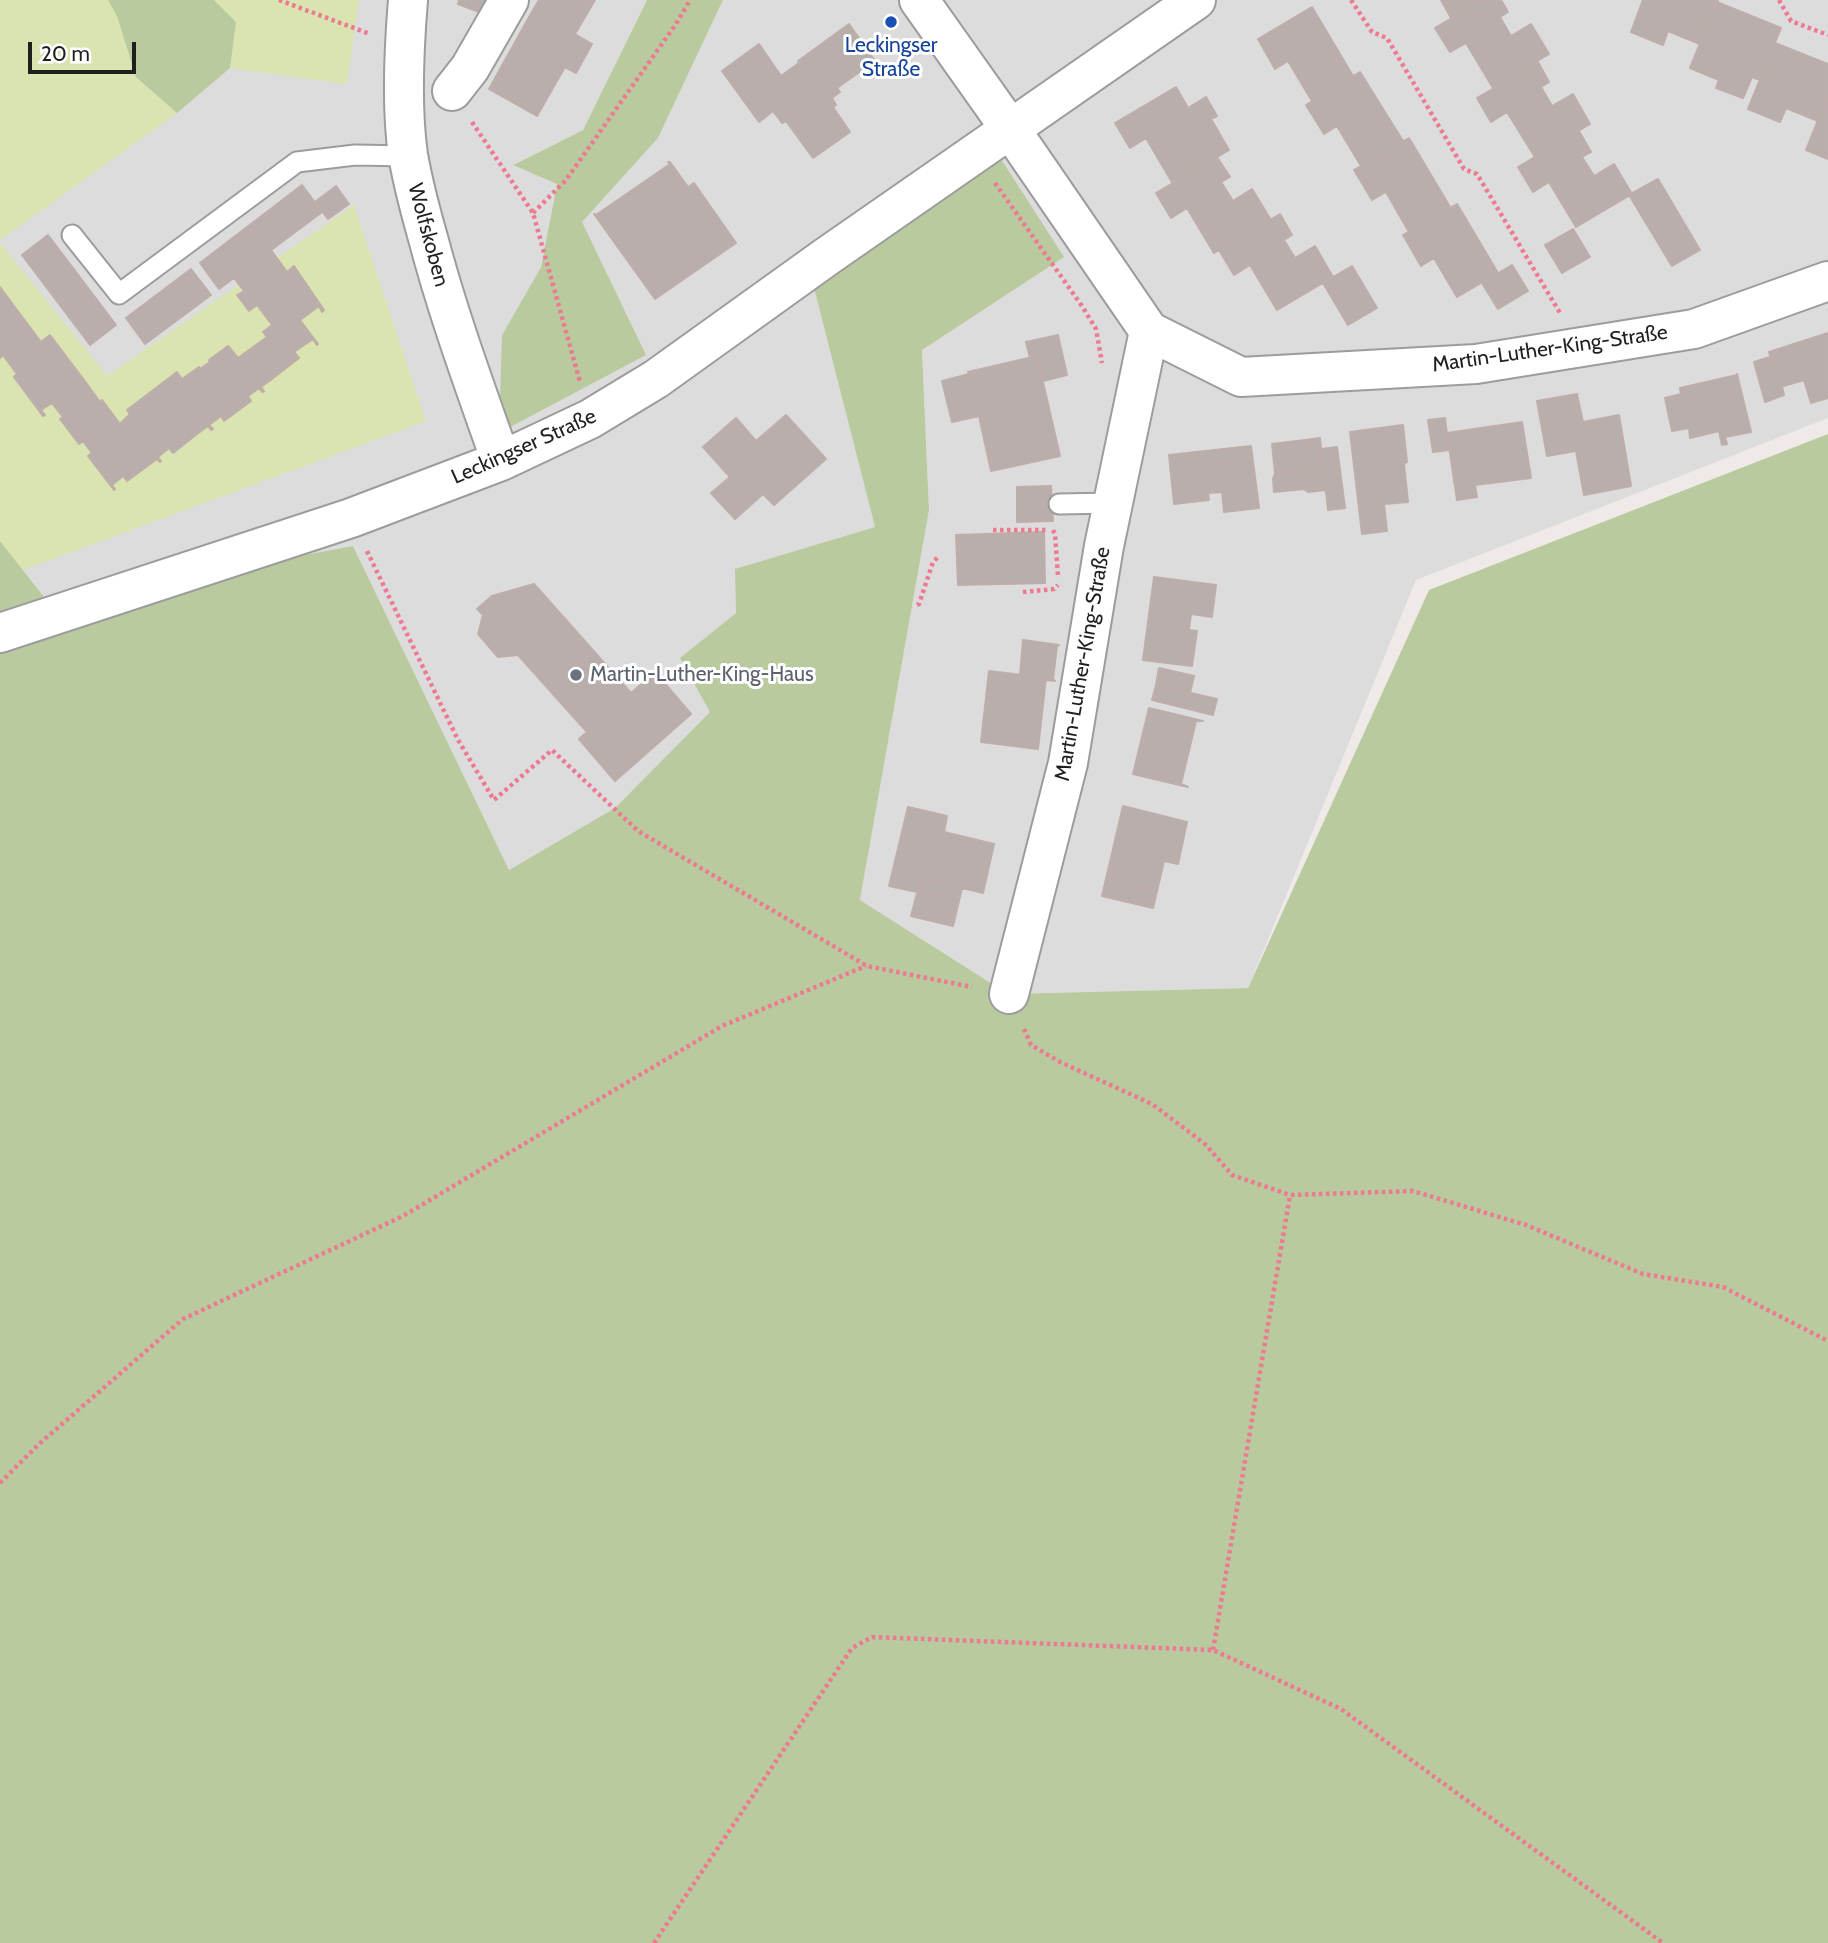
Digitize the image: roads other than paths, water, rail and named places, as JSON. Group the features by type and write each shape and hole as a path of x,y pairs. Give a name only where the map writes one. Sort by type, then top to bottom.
{"street":[{"name":"Wolfskoben","path":"408,0 404,46 408,156 447,307 501,461"},
{"path":"452,91 470,68 509,0"},
{"name":"Martin-Luther-King-Straße","path":"919,0 1149,331 1241,377 1476,364 1694,329 1828,281"},
{"name":"Leckingser Straße","path":"0,633 351,518 501,461 590,419 656,379 826,257 1196,0"},
{"name":"Martin-Luther-King-Straße","path":"1009,995 1068,763 1104,546 1149,331"}],"lane":[{"path":"72,235 119,294 297,162 355,155 408,156"},
{"path":"1064,504 1113,503"}],"place":[{"name":"Leckingser Straße","path":"891,22"},
{"name":"Martin-Luther-King-Haus","path":"576,675"}]}
